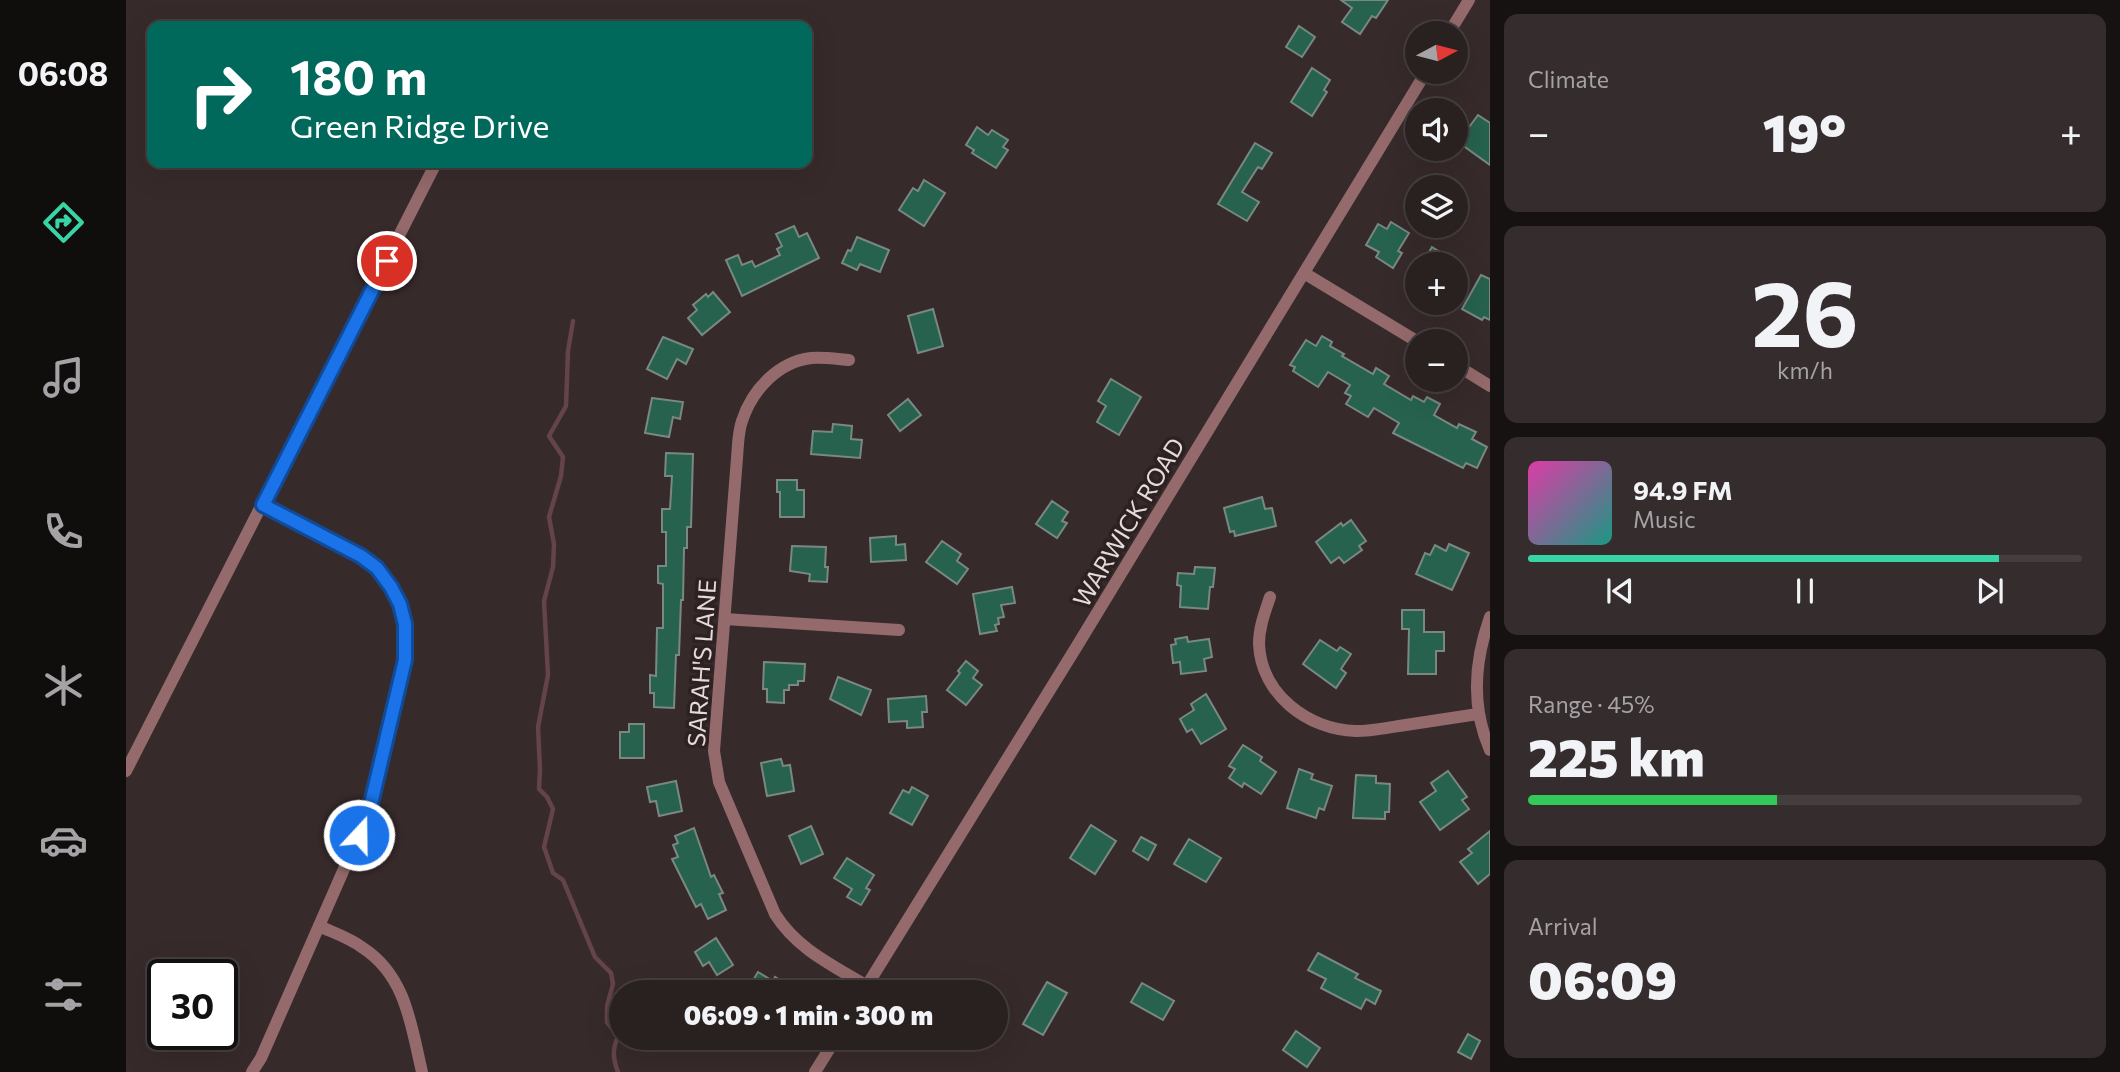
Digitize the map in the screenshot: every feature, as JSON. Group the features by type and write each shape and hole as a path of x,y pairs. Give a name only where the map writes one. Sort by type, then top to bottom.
{"street":[{"path":"1456,21 1469,0"},
{"name":"WARWICK ROAD","path":"871,980 1419,84"},
{"path":"126,771 433,168"},
{"path":"1304,273 1405,334"},
{"name":"SARAH'S LANE","path":"849,360 812,358 798,362 772,375 750,402 740,431 714,751 719,782 775,914 800,945 852,980"},
{"path":"1468,372 1490,386"},
{"path":"252,1072 261,1058 369,812 405,660 405,624 400,604 377,568 361,556 263,505"},
{"path":"1270,597 1261,625 1259,643 1268,680 1285,702 1315,721 1334,728 1355,731 1478,714"},
{"path":"1490,617 1481,646 1477,674 1478,714 1490,750"},
{"path":"725,619 899,630"},
{"path":"319,926 363,947 390,972 407,1006 422,1072"},
{"path":"815,1072 829,1050"}],"building":[{"path":"1341,0 1388,0 1376,18 1372,16 1360,34 1342,22 1352,8"},
{"path":"1299,26 1315,37 1302,57 1286,47"},
{"path":"1312,68 1330,80 1324,90 1327,92 1312,116 1291,102"},
{"path":"1478,115 1490,123 1490,165 1468,149 1468,128"},
{"path":"977,127 988,135 992,130 1008,140 1003,147 1008,150 996,168 972,153 974,150 966,145"},
{"path":"1255,143 1272,153 1262,169 1258,167 1242,192 1259,202 1247,221 1218,204"},
{"path":"924,180 945,193 924,226 899,210 913,188 918,191"},
{"path":"1391,222 1405,231 1406,238 1398,251 1402,253 1393,268 1376,257 1379,252 1366,245 1378,224 1387,229"},
{"path":"794,226 799,237 807,233 819,258 742,296 726,260 738,255 742,265 752,261 755,267 780,255 777,249 782,246 776,234"},
{"path":"857,237 889,250 880,272 860,264 857,270 842,263"},
{"path":"1481,275 1490,279 1490,320 1484,317 1482,320 1468,312 1468,298"},
{"path":"713,292 730,312 702,335 688,318 697,310 693,305 706,294 708,297"},
{"path":"933,309 943,346 918,353 908,316"},
{"path":"1322,336 1332,342 1330,346 1344,354 1342,356 1373,374 1376,368 1389,376 1384,384 1411,400 1413,396 1424,402 1427,397 1440,404 1434,415 1457,428 1459,424 1476,432 1472,439 1487,447 1477,468 1466,463 1463,468 1393,433 1399,423 1374,408 1368,417 1346,404 1351,396 1345,393 1350,385 1328,372 1318,387 1293,371 1295,367 1290,365 1306,340 1316,346"},
{"path":"663,337 693,349 686,364 677,359 667,379 647,369"},
{"path":"1111,379 1141,397 1119,435 1097,422 1106,406 1098,401"},
{"path":"652,398 683,402 680,419 673,417 669,437 645,433"},
{"path":"908,399 921,415 900,431 888,415"},
{"path":"833,424 852,426 851,439 862,440 860,458 811,454 813,431 832,432"},
{"path":"666,453 693,454 691,527 687,527 687,548 684,548 683,600 679,655 676,655 674,708 654,707 654,693 650,693 650,675 656,676 657,628 663,628 663,584 658,583 658,566 666,566 666,532 662,532 662,509 670,509 672,476 665,476"},
{"path":"777,480 797,480 797,490 804,490 804,517 780,517"},
{"path":"1262,497 1265,509 1272,508 1276,526 1235,536 1234,531 1230,532 1224,508"},
{"path":"1052,501 1068,512 1062,521 1067,523 1057,538 1036,524"},
{"path":"1351,520 1366,541 1359,546 1362,550 1344,563 1339,557 1331,563 1316,542 1341,523 1343,526"},
{"path":"896,536 896,545 905,544 906,560 871,562 870,538"},
{"path":"942,541 961,554 957,561 968,569 957,584 926,562"},
{"path":"1449,544 1469,553 1452,590 1416,574 1425,553 1430,555 1435,545 1446,551"},
{"path":"792,546 826,547 827,582 809,581 810,574 790,571"},
{"path":"1195,567 1215,568 1208,609 1180,607 1181,586 1177,585 1178,573 1194,574"},
{"path":"1012,587 1015,603 1001,605 1004,617 998,618 999,624 995,625 997,631 980,634 973,594"},
{"path":"1402,610 1424,610 1424,632 1444,632 1444,651 1436,651 1436,674 1408,674 1409,629 1402,629"},
{"path":"1187,637 1188,642 1209,639 1212,657 1204,659 1206,671 1181,674 1180,662 1173,663 1171,645 1176,644 1175,639"},
{"path":"1320,640 1337,651 1340,647 1351,654 1341,669 1346,673 1336,688 1303,664"},
{"path":"966,661 978,671 973,678 982,685 966,705 947,690"},
{"path":"764,662 805,664 804,681 798,681 798,685 789,685 789,690 784,690 784,703 767,702 767,689 763,689"},
{"path":"838,677 871,690 861,715 830,699"},
{"path":"1206,694 1226,729 1201,744 1192,729 1187,732 1180,719 1194,710 1191,704"},
{"path":"926,696 927,712 922,712 923,727 907,728 907,721 889,722 888,699"},
{"path":"629,724 644,724 644,758 620,758 620,732 629,732"},
{"path":"1243,745 1262,757 1260,761 1276,772 1261,794 1244,783 1242,787 1229,778 1235,769 1229,766"},
{"path":"781,759 783,766 790,765 794,791 767,796 761,763"},
{"path":"1299,769 1313,774 1311,779 1332,786 1324,810 1319,808 1316,818 1287,808"},
{"path":"1448,771 1467,797 1462,800 1469,809 1440,830 1420,802 1436,791 1431,783"},
{"path":"1356,775 1376,776 1376,783 1390,784 1389,812 1385,812 1385,819 1353,818"},
{"path":"676,781 682,811 659,816 656,801 650,802 647,787"},
{"path":"912,787 928,796 912,825 890,813 903,790 909,793"},
{"path":"1091,825 1116,841 1095,874 1070,858"},
{"path":"811,826 823,854 801,864 789,836"},
{"path":"694,828 711,877 714,875 723,893 719,894 726,910 708,919 701,904 696,907 672,859 678,857 673,845 678,843 675,836"},
{"path":"1490,831 1490,874 1478,884 1460,862 1472,853 1468,849"},
{"path":"1141,837 1156,845 1148,860 1133,851"},
{"path":"1189,839 1221,858 1206,882 1174,864"},
{"path":"847,858 874,875 866,888 870,890 861,905 847,897 852,889 834,878"},
{"path":"716,938 733,965 717,975 709,962 703,966 695,952"},
{"path":"1318,953 1358,974 1355,978 1381,991 1375,1004 1366,999 1361,1009 1321,988 1326,979 1308,970"},
{"path":"758,972 771,980 753,980"},
{"path":"1047,982 1067,993 1043,1035 1023,1024"},
{"path":"1142,983 1174,1001 1163,1020 1131,1002"},
{"path":"1296,1031 1320,1048 1307,1067 1283,1050"},
{"path":"1468,1034 1480,1041 1471,1059 1458,1052"}],"waterway":[{"path":"573,321 568,351 566,406 549,436 563,457 561,476 549,517 554,544 553,567 544,601 548,675 538,727 539,789 553,809 544,847 553,873 563,880 595,957 611,973 613,984 607,1006 607,1022 618,1037 614,1054 618,1072"}],"route":[{"path":"359,835 369,812 405,660 407,644 400,604 377,568 361,556 263,505 387,261"}]}
